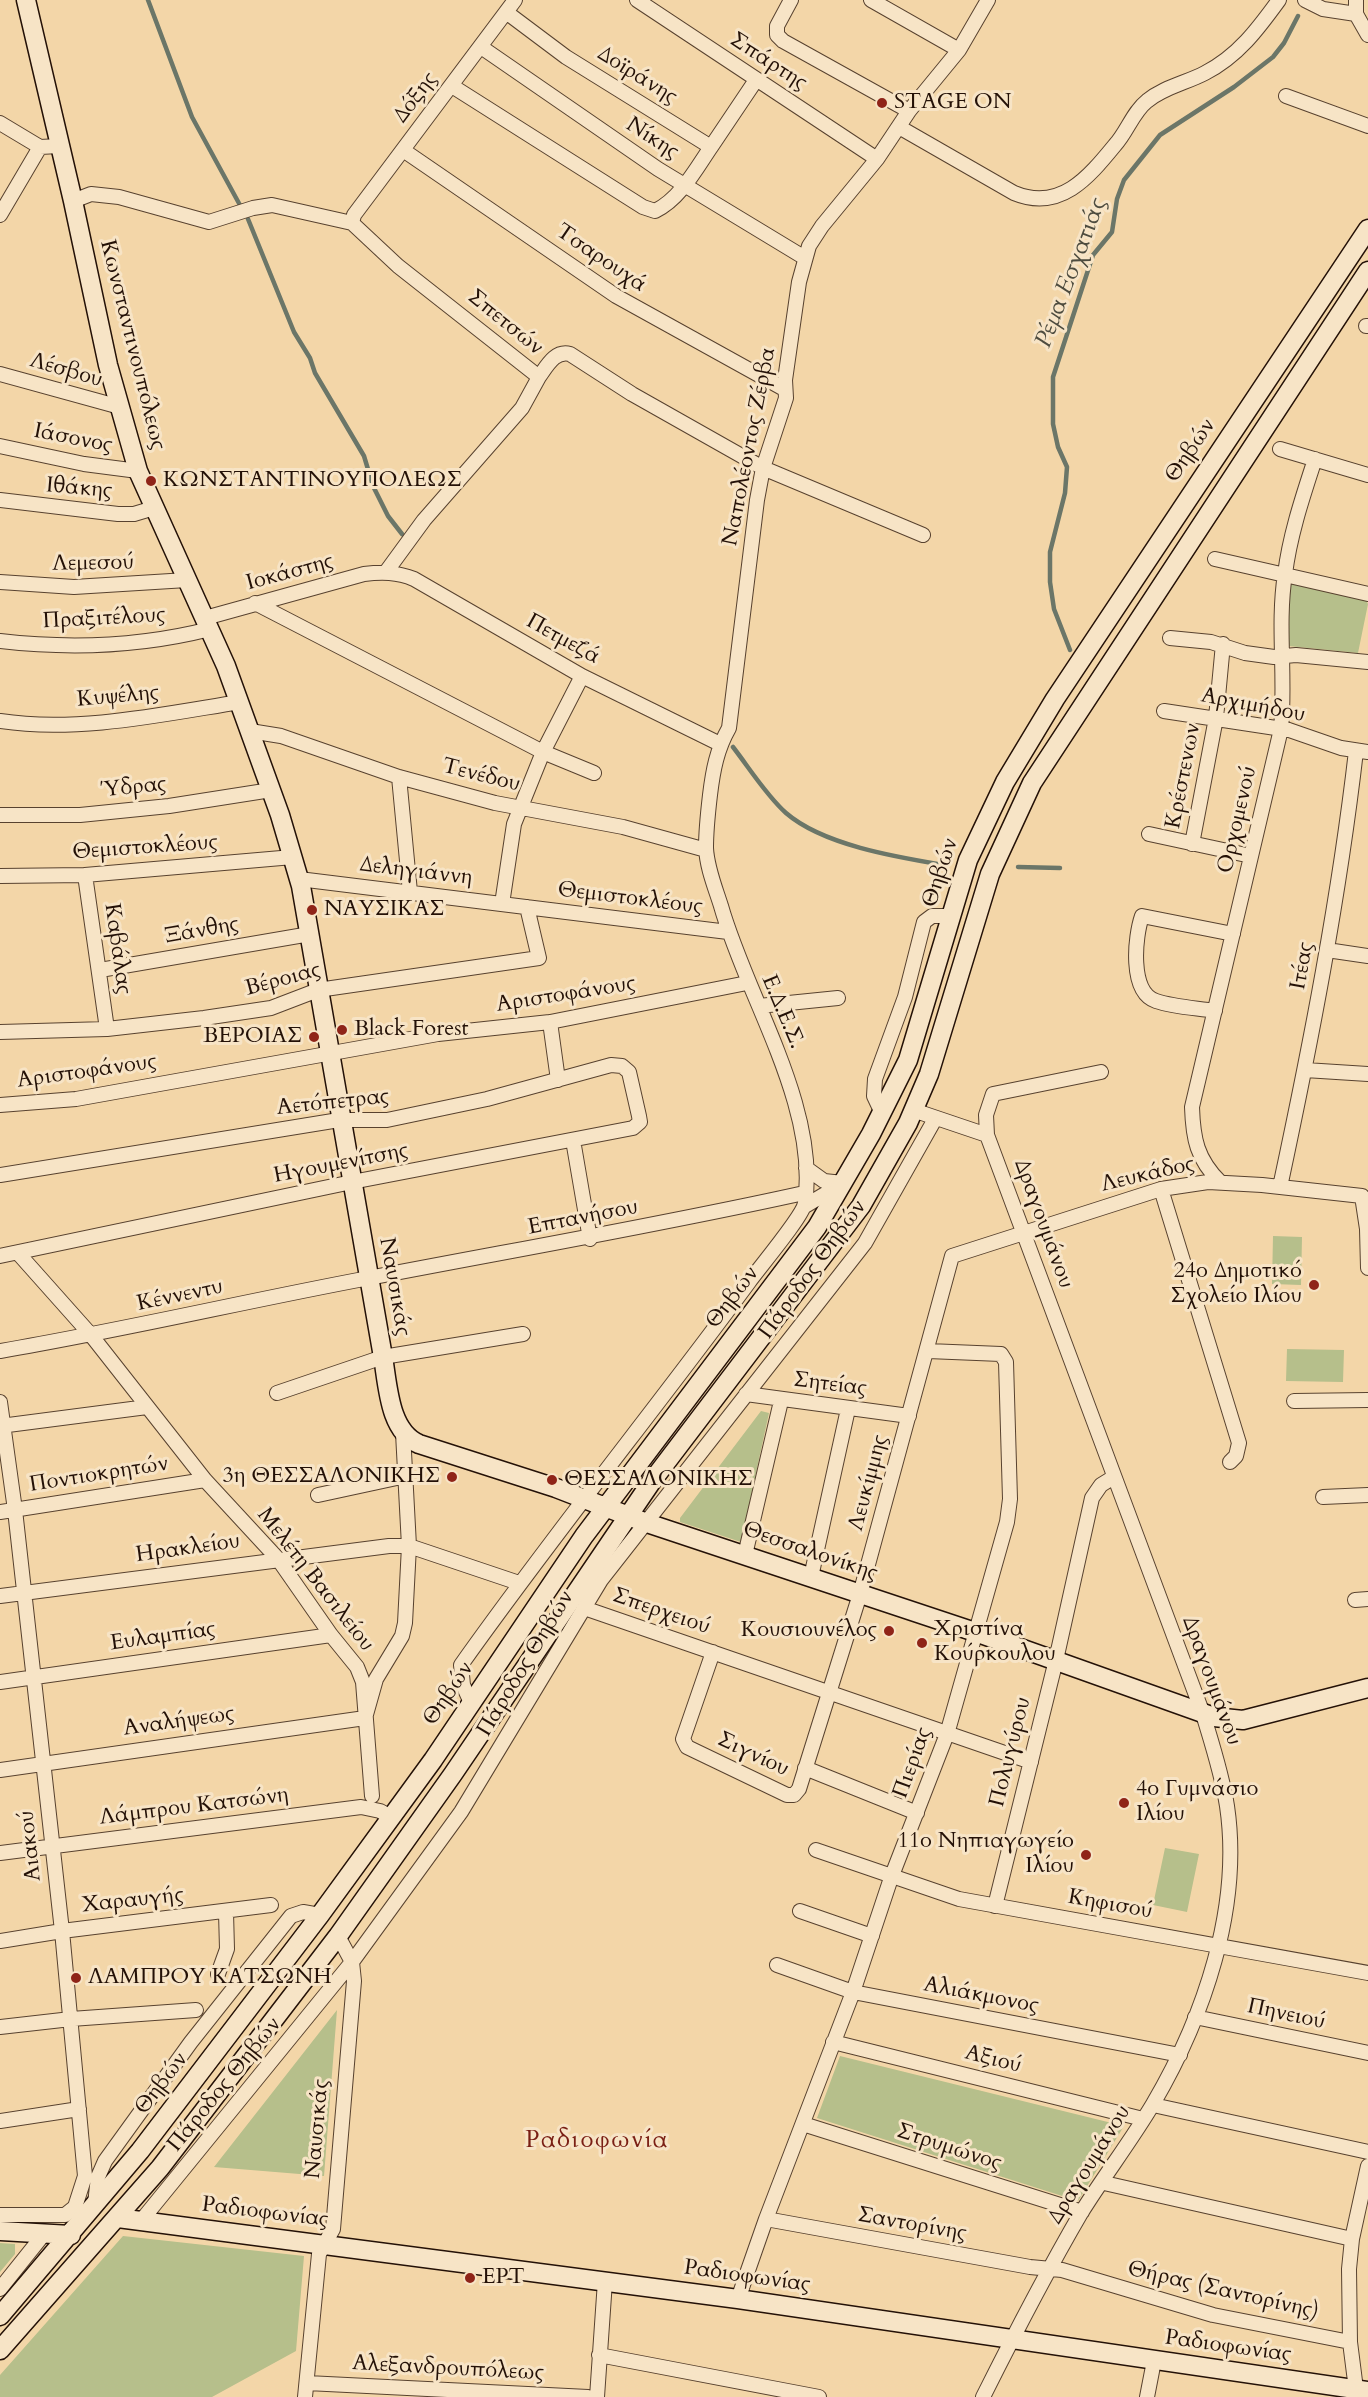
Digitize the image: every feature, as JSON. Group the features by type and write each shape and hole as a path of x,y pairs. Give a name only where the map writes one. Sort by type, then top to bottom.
{"main road":[{"name":"Κωνσταντινουπόλεως","path":"26,0 73,201 100,331 138,471 208,624 240,702 293,857"},
{"name":"Θηβών","path":"0,2316 141,2151 320,1915 471,1703 606,1507 817,1227 882,1113 908,1060 968,860 1017,761 1368,229"},
{"name":"Θηβών","path":"0,2350 160,2168 338,1936 843,1231 876,1180 929,1074 990,874 1032,783 1368,271"},
{"name":"Ναυσικάς","path":"293,857 310,934 339,1120 382,1357 394,1414 403,1433"},
{"name":"Θεσσαλονίκης","path":"403,1433 418,1444 538,1482 636,1519 978,1633 1203,1714 1227,1720 1243,1720 1368,1688"},
{"name":"Ραδιοφωνίας","path":"118,2218 738,2299 1360,2393"},
{"path":"0,2231 71,2235"}],"street":[{"name":"Δόξης","path":"352,223 354,215 515,0"},
{"name":"Σπάρτης","path":"637,0 877,159"},
{"path":"791,0 777,26 777,35 783,41 909,111"},
{"path":"871,0 959,50"},
{"name":"Ναπολέοντος Ζέρβα","path":"706,849 708,807 720,744 729,728 763,468 786,398 784,389 805,258 822,226 877,159 909,111 959,50 988,0"},
{"path":"899,127 1014,193 1031,200 1044,200 1076,186 1087,178 1103,156 1115,145 1146,101 1219,66 1237,51 1253,37 1279,0"},
{"path":"1305,0 1323,9 1356,14"},
{"path":"1356,0 1356,14 1368,35"},
{"name":"Δοϊράνης","path":"506,12 566,57 711,147"},
{"name":"Νίκης","path":"481,47 685,185 805,258"},
{"path":"452,86 643,207 655,211 666,206 685,185 756,80"},
{"path":"1286,96 1368,126"},
{"path":"0,123 40,147 59,146"},
{"path":"0,215 40,147"},
{"name":"Τσαρουχά","path":"403,150 616,296 784,389"},
{"path":"73,201 91,194 119,197 209,222 253,208 272,205 352,223"},
{"name":"Σπετσών","path":"352,223 398,266 539,377 556,355 563,352 570,354 632,394 763,468 923,535"},
{"name":"Λέσβου","path":"0,374 120,407"},
{"path":"386,572 424,520 522,408 539,377"},
{"name":"Ιάσονος","path":"0,446 84,464 138,471"},
{"path":"1280,449 1368,475"},
{"name":"Ορχομενού","path":"1214,1182 1204,1166 1197,1146 1192,1115 1281,729 1284,687 1281,640 1285,574 1294,528 1315,459"},
{"name":"Ιθάκης","path":"0,500 118,514 134,514 154,508"},
{"path":"1215,559 1368,594"},
{"name":"Ιοκάστης","path":"208,624 255,603 364,574 386,572"},
{"name":"Πετμεζά","path":"386,572 414,579 582,676 720,744"},
{"name":"Λεμεσού","path":"0,582 74,587 187,580"},
{"path":"255,603 543,752 594,773"},
{"name":"Πραξιτέλους","path":"0,641 67,645 158,640 208,624"},
{"path":"1170,638 1223,644 1255,655 1296,655 1368,662"},
{"name":"Κρέστενων","path":"1192,844 1216,718 1223,644"},
{"path":"502,904 510,839 543,752 582,676"},
{"name":"Κυψέλης","path":"0,722 58,723 143,718 240,702"},
{"name":"Αρχιμήδου","path":"1164,711 1281,729 1362,752"},
{"name":"Τενέδου","path":"250,731 281,736 399,777 495,803 624,827 706,849"},
{"name":"Ιτέας","path":"1280,1187 1305,1070 1362,752"},
{"path":"399,777 410,892"},
{"name":"Ύδρας","path":"0,814 80,815 169,806 271,790"},
{"path":"1149,834 1251,856"},
{"name":"Ε.Δ.Ε.Σ.","path":"706,849 728,932 786,1077 801,1127 806,1168 805,1199"},
{"name":"Θεμιστοκλέους","path":"0,876 85,875 293,857"},
{"name":"Καβάλας","path":"85,875 107,1029"},
{"name":"Δεληγιάννη","path":"299,879 527,907"},
{"name":"Θεμιστοκλέους","path":"527,907 728,932"},
{"name":"Βέροιας","path":"0,1032 107,1029 271,1008 318,990 539,958 527,907"},
{"path":"882,1113 874,1096 875,1079 905,997 924,922 932,916 951,916"},
{"path":"1215,1011 1153,1000 1145,992 1138,980 1136,950 1143,916 1233,934"},
{"name":"Ξάνθης","path":"100,970 310,934"},
{"path":"1327,950 1368,956"},
{"name":"Αριστοφάνους","path":"0,1105 76,1099 438,1034 550,1022 747,983"},
{"path":"759,1006 838,998"},
{"path":"550,1022 558,1080"},
{"name":"Αετόπετρας","path":"0,1175 339,1120 387,1120 558,1080 610,1065 622,1066 629,1072"},
{"path":"1305,1070 1368,1074"},
{"name":"Ηγουμενίτσης","path":"0,1256 352,1182 633,1128 640,1122 629,1072"},
{"path":"913,1110 987,1135 986,1115 993,1094 1101,1072"},
{"name":"Πάροδος Θηβών","path":"141,2221 352,1962 461,1812 636,1519 746,1394 865,1242 935,1119"},
{"name":"Δραγουμάνου","path":"983,2397 1082,2212 1104,2183 1153,2105 1180,2055 1195,2018 1218,1945 1230,1874 1230,1836 1220,1767 1203,1714 987,1135"},
{"path":"573,1140 590,1239"},
{"path":"806,1168 824,1181 843,1183"},
{"name":"Λευκάδος","path":"952,1256 1161,1189 1214,1182 1362,1196 1367,1229"},
{"path":"805,1199 843,1183"},
{"path":"1161,1189 1239,1443 1236,1456 1230,1461"},
{"name":"Πάροδος Θηβών","path":"471,1703 463,1685 461,1665 519,1583 689,1363 805,1199"},
{"name":"Επτανήσου","path":"368,1278 805,1199"},
{"path":"1367,1229 1368,1268"},
{"name":"Μελέτη Βασιλείου","path":"18,1252 91,1335 205,1480 278,1559 331,1635 348,1653 361,1676 372,1796"},
{"name":"Λευκίμμης","path":"799,1789 860,1594 952,1256"},
{"name":"Κέννεντυ","path":"0,1351 91,1335 368,1278"},
{"path":"278,1392 382,1357 523,1334"},
{"name":"Πιερίας","path":"738,2299 766,2219 853,1992 891,1878 947,1734 978,1633 1007,1522 1010,1499 1006,1362 1001,1354 928,1351"},
{"name":"Σητείας","path":"746,1394 781,1401 909,1416"},
{"path":"1294,1401 1368,1400"},
{"path":"745,1556 781,1401"},
{"name":"Αιακού","path":"0,1402 15,1510 62,1931 85,2176 75,2207 65,2215 53,2217 0,2214"},
{"path":"2,1426 147,1407"},
{"path":"811,1577 848,1409"},
{"name":"Ναυσικάς","path":"365,1718 376,1679 402,1636 405,1623 408,1546 403,1433"},
{"path":"318,1495 406,1476"},
{"name":"Πολυγύρου","path":"995,1906 1056,1660 1092,1498 1101,1485 1114,1477"},
{"name":"Ποντιοκρητών","path":"0,1512 205,1480"},
{"path":"1323,1497 1368,1495"},
{"name":"Ηρακλείου","path":"0,1596 278,1559 408,1546 519,1583"},
{"name":"Σπερχειού","path":"584,1608 1031,1761"},
{"name":"Ευλαμπίας","path":"0,1682 331,1635"},
{"name":"Σιγνίου","path":"712,1652 684,1729 682,1739 687,1747 787,1795 794,1795 799,1789"},
{"name":"Αναλήψεως","path":"0,1770 43,1762 365,1718"},
{"path":"805,1768 917,1813"},
{"name":"Λάμπρου Κατσώνη","path":"0,1853 361,1807 380,1811 391,1817"},
{"name":"Κηφισού","path":"816,1850 938,1893 995,1906 1368,1973"},
{"name":"Χαραυγής","path":"0,1941 271,1905"},
{"path":"800,1911 872,1936"},
{"path":"218,1974 227,1949 226,1912"},
{"path":"95,2204 98,2177 105,2161 191,2042 291,1916 303,1912 320,1915"},
{"name":"Ναυσικάς","path":"306,2397 319,2254 333,2229 336,2209 354,1981 352,1962 338,1936"},
{"name":"Αλιάκμονος","path":"777,1965 853,1992 1180,2055"},
{"path":"0,2027 71,2019 196,2010"},
{"name":"Πηνειού","path":"1195,2018 1368,2054"},
{"name":"Αξιού","path":"833,2042 1143,2120"},
{"path":"1153,2105 1368,2152"},
{"path":"0,2121 79,2109"},
{"name":"Στρυμώνος","path":"803,2124 1082,2212"},
{"path":"1360,2393 1350,2342 1348,2298 1352,2239 1368,2166"},
{"path":"1104,2183 1352,2239"},
{"name":"Σαντορίνης","path":"766,2219 1051,2269"},
{"path":"0,2289 44,2234"},
{"name":"Θήρας (Σαντορίνης)","path":"1051,2269 1176,2306 1350,2342"},
{"path":"597,2397 606,2282"},
{"path":"599,2355 819,2397"},
{"path":"1147,2397 1154,2361"},
{"name":"Αλεξανδρουπόλεως","path":"307,2383 588,2397"}],"green space":[{"path":"1293,581 1365,598 1368,604 1358,653 1288,646 1288,584"},
{"path":"1273,1236 1302,1237 1301,1285 1272,1284"},
{"path":"1287,1349 1344,1350 1343,1382 1286,1381"},
{"path":"761,1411 769,1413 741,1542 680,1522 680,1518"},
{"path":"1165,1848 1199,1854 1187,1912 1153,1905"},
{"path":"337,2010 324,2176 214,2167"},
{"path":"840,2056 1124,2126 1078,2201 817,2118"},
{"path":"123,2236 304,2256 296,2351 212,2397 0,2397 0,2375"},
{"path":"0,2243 15,2244 15,2254 0,2272"}],"waterway":[{"path":"148,0 192,117 241,207"},
{"name":"Ρέμα Εσχατιάς","path":"1070,650 1054,609 1050,582 1050,552 1065,493 1067,467 1058,447 1053,424 1053,377 1093,255 1112,232 1117,199 1124,180 1160,135 1234,87 1273,57 1284,43 1298,16"},
{"path":"248,219 294,332 310,358 315,373 364,456 373,486 388,516 402,534"},
{"path":"733,747 772,798 786,813 801,824 820,834 861,848 944,865"},
{"path":"1018,867 1060,868"}],"place":[{"name":"STAGE ON","path":"882,103"},
{"name":"ΚΩΝΣΤΑΝΤΙΝΟΥΠΟΛΕΩΣ","path":"151,481"},
{"name":"ΝΑΥΣΙΚΑΣ","path":"312,910"},
{"name":"Black Forest","path":"342,1030"},
{"name":"ΒΕΡΟΙΑΣ","path":"314,1037"},
{"name":"24ο Δημοτικό Σχολείο Ιλίου","path":"1314,1285"},
{"name":"3η ΘΕΣΣΑΛΟΝΙΚΗΣ","path":"452,1477"},
{"name":"ΘΕΣΣΑΛΟΝΙΚΗΣ","path":"552,1480"},
{"name":"Κουσιουνέλος","path":"889,1631"},
{"name":"Χριστίνα Κούρκουλου","path":"922,1643"},
{"name":"4ο Γυμνάσιο Ιλίου","path":"1124,1803"},
{"name":"11ο Νηπιαγωγείο Ιλίου","path":"1086,1855"},
{"name":"ΛΑΜΠΡΟΥ ΚΑΤΣΩΝΗ","path":"76,1978"},
{"name":"ΕΡΤ","path":"470,2278"}],"district":[{"name":"Ραδιοφωνία","path":"597,2141"}]}
